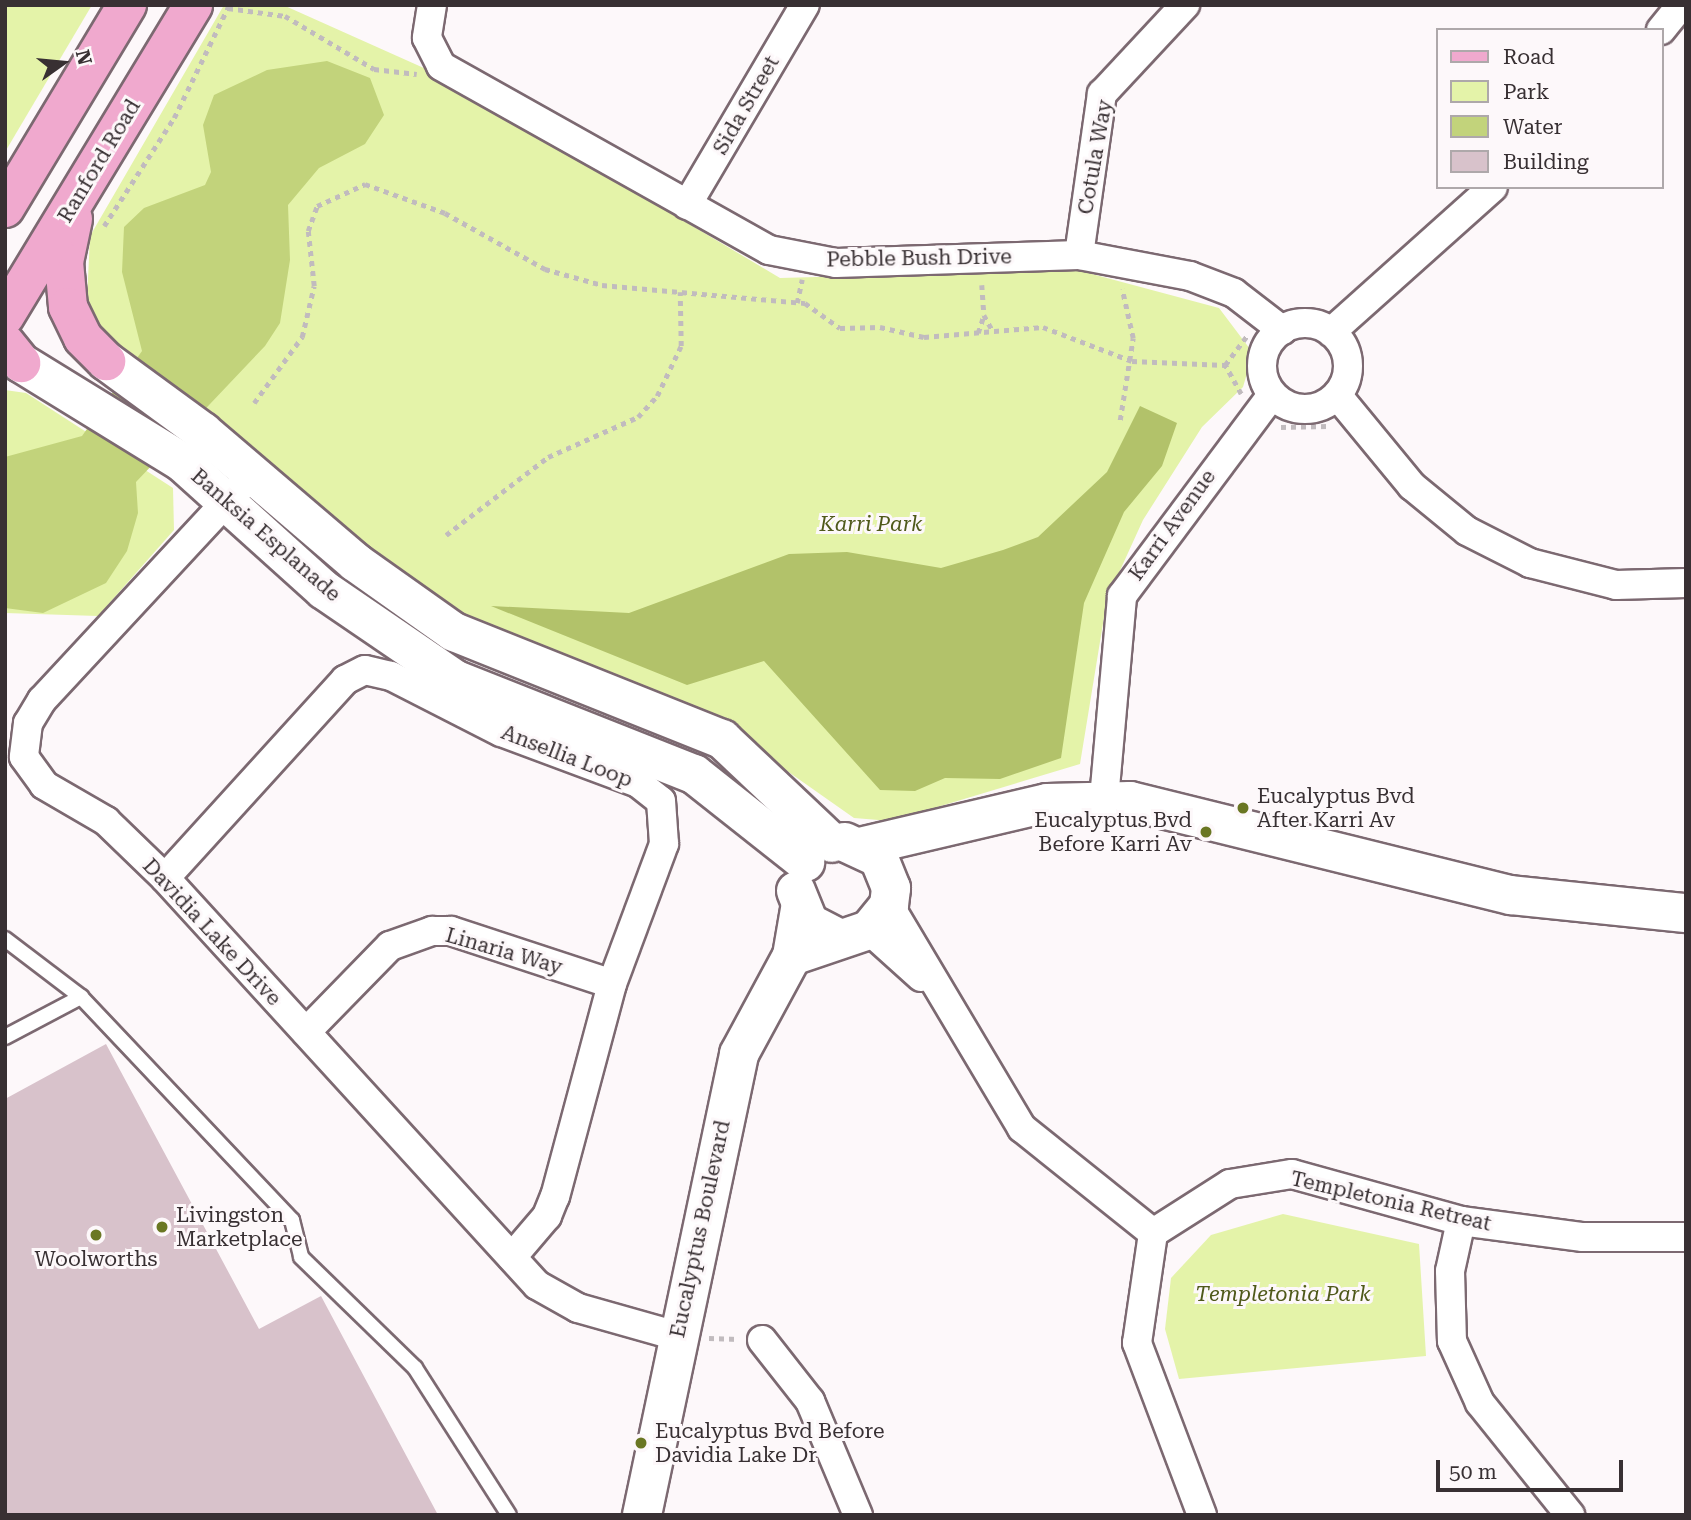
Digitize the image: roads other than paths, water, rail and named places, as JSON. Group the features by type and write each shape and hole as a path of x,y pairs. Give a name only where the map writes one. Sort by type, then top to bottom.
{"main road":[{"path":"5,208 127,5"},
{"name":"Ranford Road","path":"5,316 78,196 217,6"},
{"path":"78,196 64,262 68,307 83,338 106,361"}],"street":[{"name":"Pebble Bush Drive","path":"432,5 427,38 441,66 769,250 836,263 1079,255 1190,276 1234,293 1282,330"},
{"name":"Sida Street","path":"687,205 805,5"},
{"name":"Cotula Way","path":"1079,255 1102,94 1185,5"},
{"path":"1663,28 1681,5"},
{"path":"1331,332 1491,189"},
{"path":"1307,323 1331,332 1348,370 1336,395 1326,404 1297,409 1272,395 1261,368 1271,340 1282,330 1307,323"},
{"name":"Banksia Esplanade","path":"12,356 80,397 193,447"},
{"name":"Banksia Esplanade","path":"106,361 193,447 239,488 324,590 456,680 694,774 833,850"},
{"name":"Karri Avenue","path":"1104,799 1122,596 1272,395"},
{"path":"1336,395 1412,486 1467,531 1530,563 1616,585 1686,583"},
{"name":"Davidia Lake Drive","path":"239,488 42,699 22,742 38,780 106,821 164,878 512,1258 555,1299 677,1336"},
{"name":"Ansellia Loop","path":"164,878 345,680 377,671 501,732 638,783 662,801 664,845 612,984 555,1196 547,1216 512,1258"},
{"path":"833,850 940,832 1023,807 1104,799 1208,816 1511,895 1686,913"},
{"path":"792,956 871,915 940,832"},
{"path":"833,850 879,858 871,915 939,992 1022,1128 1153,1233 1137,1343 1202,1515"},
{"name":"Eucalyptus Boulevard","path":"642,1515 677,1336 739,1054 792,956 800,909 795,893 833,850"},
{"path":"800,909 821,932 871,915"},
{"name":"Linaria Way","path":"306,1032 390,946 432,931 451,931 612,984"},
{"name":"Templetonia Retreat","path":"1153,1233 1230,1184 1293,1174 1461,1221 1583,1237 1686,1237"},
{"path":"1461,1221 1450,1271 1452,1341 1480,1403 1570,1515"},
{"path":"762,1340 810,1401 858,1515"}],"lane":[{"path":"5,939 81,997 292,1220 301,1257 415,1368 509,1515"},
{"path":"5,1037 81,997"}],"water":[{"path":"327,61 370,78 384,115 365,144 319,168 288,205 290,260 280,323 265,346 136,482 138,513 127,551 106,583 43,613 5,608 5,457 82,436 142,351 122,272 124,227 144,208 205,185 211,172 203,125 214,95 267,70"}],"place":[{"name":"Eucalyptus Bvd After Karri Av","path":"1243,808"},
{"name":"Eucalyptus Bvd Before Karri Av","path":"1206,832"},
{"name":"Livingston Marketplace","path":"162,1227"},
{"name":"Woolworths","path":"96,1235"},
{"name":"Eucalyptus Bvd Before Davidia Lake Dr","path":"641,1443"}],"park label":[{"name":"Karri Park","path":"871,524"},
{"name":"Templetonia Park","path":"1283,1294"}]}
